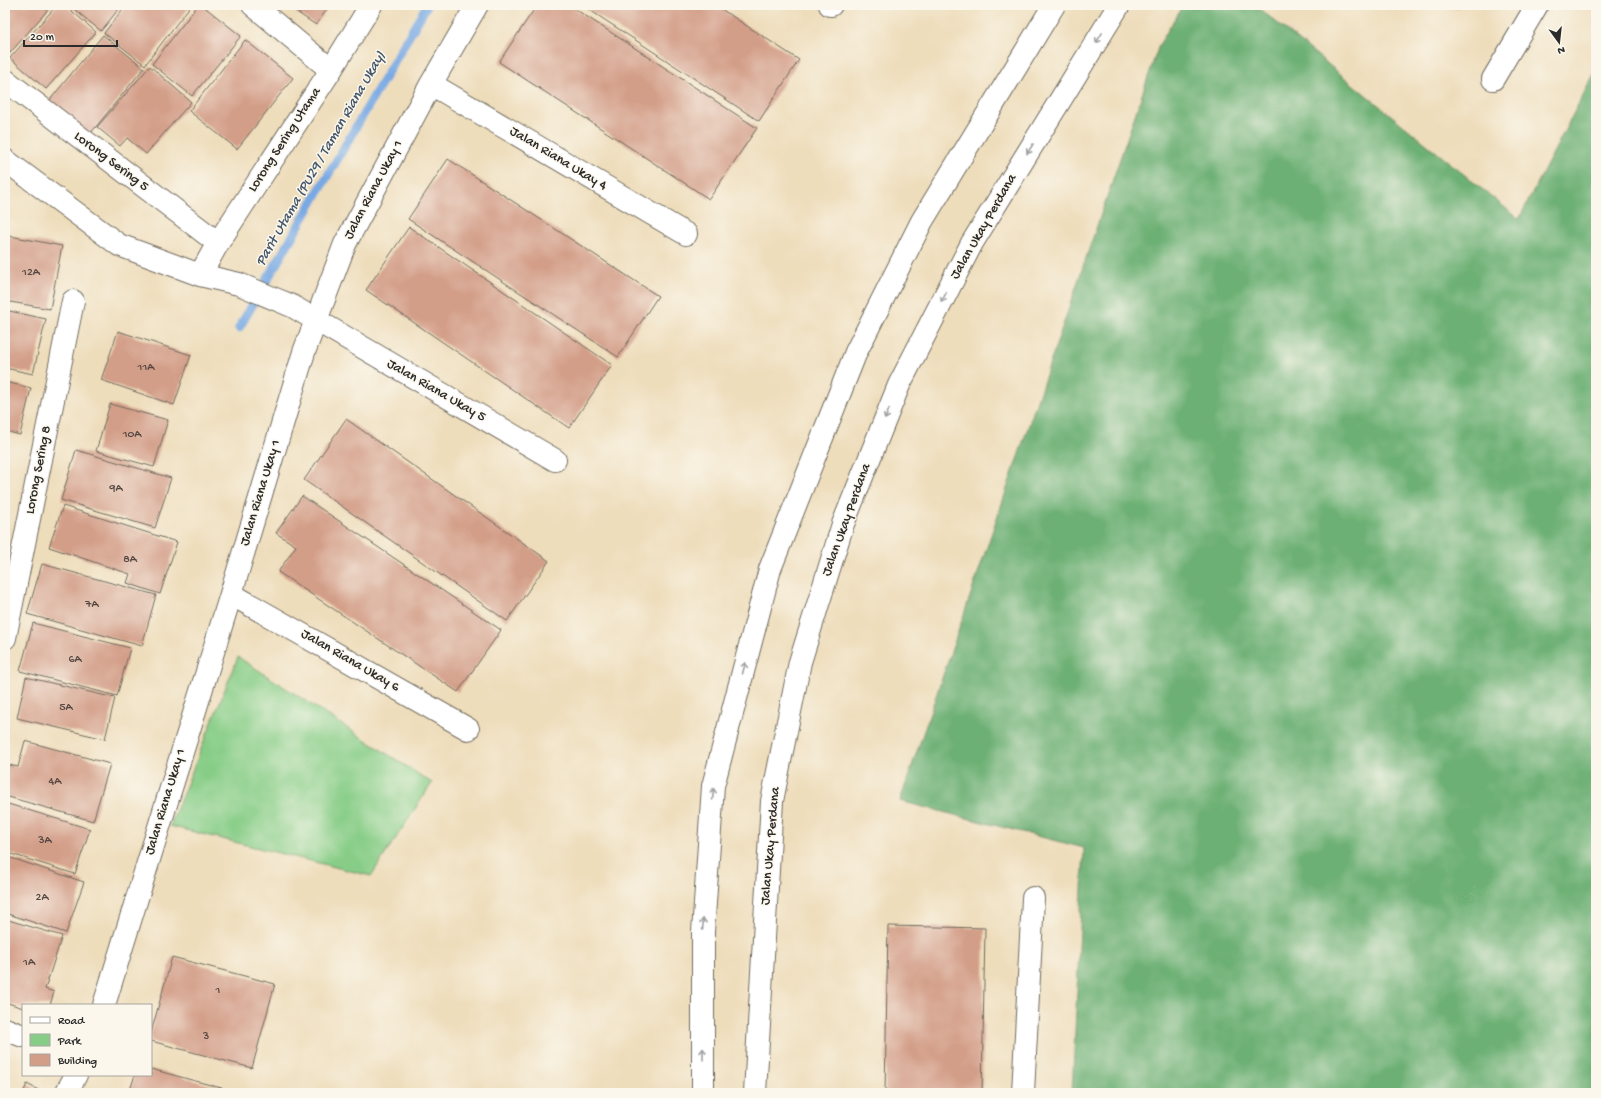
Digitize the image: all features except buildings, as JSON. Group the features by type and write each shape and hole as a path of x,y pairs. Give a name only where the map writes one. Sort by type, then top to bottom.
{"street":[{"path":"253,5 331,70"},
{"name":"Lorong Sering Utama","path":"200,275 218,243 331,70 371,5"},
{"name":"Jalan Riana Ukay 1","path":"104,1004 304,352 345,244 431,84 478,5"},
{"path":"703,1093 703,932 713,786 770,569 856,352 922,221 1054,5"},
{"name":"Jalan Ukay Perdana","path":"756,1093 772,802 800,662 842,524 899,385 972,243 1119,5"},
{"path":"1493,79 1537,5"},
{"name":"Lorong Sering 5","path":"5,80 218,243"},
{"name":"Jalan Riana Ukay 4","path":"431,84 686,234"},
{"name":"Jalan Riana Ukay 5","path":"5,160 120,245 200,275 239,284 292,306 316,322 555,460"},
{"name":"Lorong Sering 8","path":"5,638 73,301"},
{"name":"Jalan Riana Ukay 6","path":"231,594 468,729"},
{"path":"1023,1093 1033,898"},
{"path":"5,1029 22,1036"},
{"path":"66,1093 75,1076"}],"green space":[{"path":"1183,5 1255,5 1519,219 1596,70 1596,1093 1072,1093 1084,848 900,801 1159,45"},
{"path":"238,657 432,783 371,876 170,826"}],"waterway":[{"name":"Parit Utama (PU29 / Taman Riana Ukay)","path":"239,328 427,5"}]}
